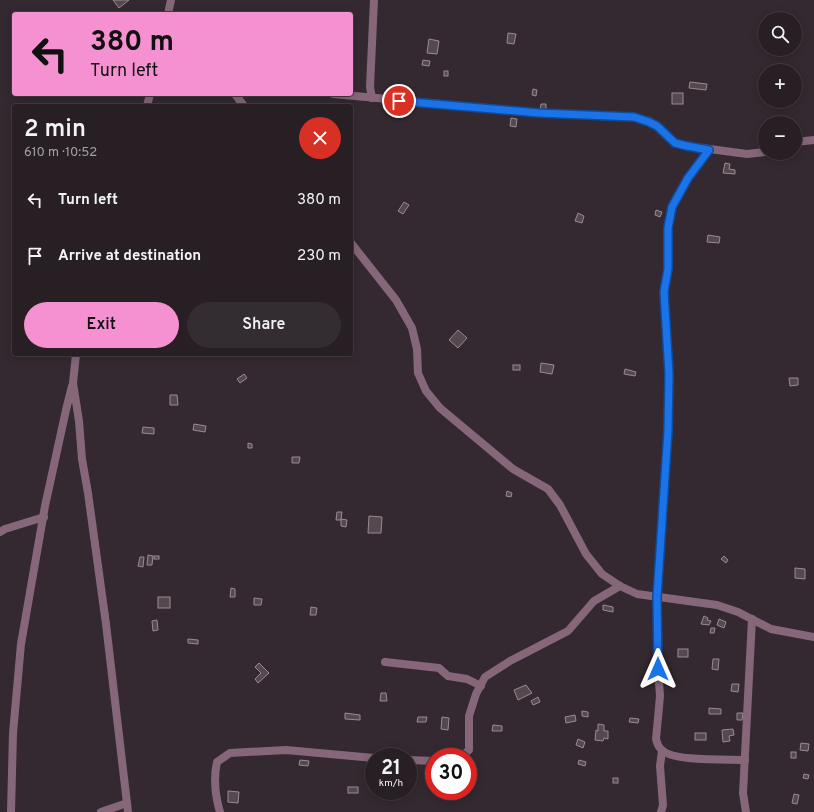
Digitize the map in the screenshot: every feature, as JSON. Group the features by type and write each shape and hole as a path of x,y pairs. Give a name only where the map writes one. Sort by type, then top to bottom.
{"street":[{"path":"168,12 171,0"},
{"path":"372,98 370,87 374,0"},
{"path":"352,96 539,113 634,117 657,126 675,143 709,150 747,154 758,153"},
{"path":"802,141 814,140"},
{"path":"709,150 688,178 672,207 668,228 668,269 664,292 669,374 668,431 657,597 660,696 656,739 662,751 674,756 745,760"},
{"path":"353,246 396,300 412,328 417,349 418,373 426,392 440,408 513,469 548,489 560,505 579,542 596,568 602,574 620,586 637,594 717,605 738,612 771,629 814,637"},
{"path":"10,811 21,644 44,517 73,383 76,356"},
{"path":"73,383 79,421 82,459 106,624 127,808 101,812"},
{"path":"0,532 5,529 44,517"},
{"path":"469,748 469,716 476,694 485,677 510,661 568,631 594,601 620,586"},
{"path":"746,812 743,793 752,619"},
{"path":"385,662 438,668 448,676 467,679 481,686"},
{"path":"220,812 215,796 214,774 217,762 230,753 286,750 365,757"},
{"path":"661,812 663,806 660,766 662,751"}],"building":[{"path":"113,0 129,0 119,8"},
{"path":"508,33 516,34 514,44 507,43"},
{"path":"429,39 439,41 437,54 427,53"},
{"path":"423,60 430,61 429,66 422,65"},
{"path":"444,71 448,71 448,76 444,76"},
{"path":"690,82 707,84 706,90 689,88"},
{"path":"533,89 537,90 536,96 532,95"},
{"path":"672,93 683,93 683,104 672,104"},
{"path":"541,104 546,104 546,111 540,111"},
{"path":"511,118 517,119 516,127 510,126"},
{"path":"725,163 730,164 729,169 735,170 735,174 723,173"},
{"path":"404,202 409,205 403,214 398,211"},
{"path":"656,210 662,212 660,217 655,215"},
{"path":"578,213 584,216 582,223 575,221"},
{"path":"708,235 720,237 719,243 707,242"},
{"path":"458,330 467,338 458,348 449,340"},
{"path":"541,363 554,365 552,374 540,372"},
{"path":"513,365 520,365 520,370 513,370"},
{"path":"625,369 636,372 635,376 624,374"},
{"path":"244,374 247,378 240,383 237,379"},
{"path":"789,378 798,378 798,385 790,386"},
{"path":"170,395 177,395 178,405 170,405"},
{"path":"194,424 206,426 205,432 193,430"},
{"path":"143,427 154,428 154,434 142,433"},
{"path":"248,443 252,444 252,448 248,448"},
{"path":"292,457 300,457 299,463 292,463"},
{"path":"507,491 512,493 511,497 506,496"},
{"path":"337,512 342,512 341,520 336,520"},
{"path":"369,516 382,517 381,533 368,533"},
{"path":"341,519 347,520 346,527 341,526"},
{"path":"148,555 153,556 152,565 147,565"},
{"path":"154,556 159,556 159,559 154,559"},
{"path":"724,556 728,560 726,563 721,559"},
{"path":"140,557 144,557 143,567 138,566"},
{"path":"795,568 805,569 805,579 795,578"},
{"path":"231,588 235,589 235,597 230,597"},
{"path":"158,597 170,597 170,608 158,608"},
{"path":"254,598 262,599 261,605 254,605"},
{"path":"603,605 613,607 613,612 603,610"},
{"path":"311,607 317,608 316,615 310,615"},
{"path":"704,616 708,618 707,620 711,621 709,625 701,624"},
{"path":"719,619 726,622 724,628 717,625"},
{"path":"157,620 158,630 153,631 152,621"},
{"path":"711,628 715,628 714,633 710,633"},
{"path":"188,639 198,640 198,644 188,643"},
{"path":"678,649 688,649 688,657 678,657"},
{"path":"713,659 719,659 718,670 712,669"},
{"path":"259,663 269,673 258,683 255,679 261,673 255,667"},
{"path":"732,684 739,684 738,692 731,691"},
{"path":"526,685 532,693 518,700 514,690"},
{"path":"381,693 386,693 387,701 380,701"},
{"path":"538,697 540,702 533,705 531,701"},
{"path":"709,708 721,709 721,714 709,714"},
{"path":"582,711 588,712 588,717 582,716"},
{"path":"345,713 360,715 360,720 345,719"},
{"path":"737,713 743,713 742,720 737,720"},
{"path":"575,715 576,721 566,723 565,717"},
{"path":"418,717 427,717 426,722 417,722"},
{"path":"442,717 449,718 448,730 441,729"},
{"path":"630,718 639,719 638,723 629,722"},
{"path":"598,724 604,725 604,731 608,731 608,739 604,738 603,741 595,740 596,730 598,731"},
{"path":"493,725 502,726 502,731 492,731"},
{"path":"733,729 734,735 729,736 730,741 723,742 722,730"},
{"path":"695,733 706,733 706,740 695,740"},
{"path":"578,739 585,742 583,748 576,745"},
{"path":"801,743 809,744 808,751 800,750"},
{"path":"791,752 796,752 796,758 791,758"},
{"path":"300,760 309,761 308,766 299,765"},
{"path":"579,760 586,762 585,766 578,764"},
{"path":"804,774 809,775 808,779 803,778"},
{"path":"613,778 618,778 618,783 613,783"},
{"path":"348,787 358,787 358,793 348,793"},
{"path":"228,791 239,792 238,803 228,802"},
{"path":"794,794 799,795 797,804 792,803"}],"route":[{"path":"399,101 539,113 634,117 657,126 675,143 709,150 688,178 672,207 668,228 668,269 664,292 669,374 668,431 663,525 657,597 658,669"}]}
